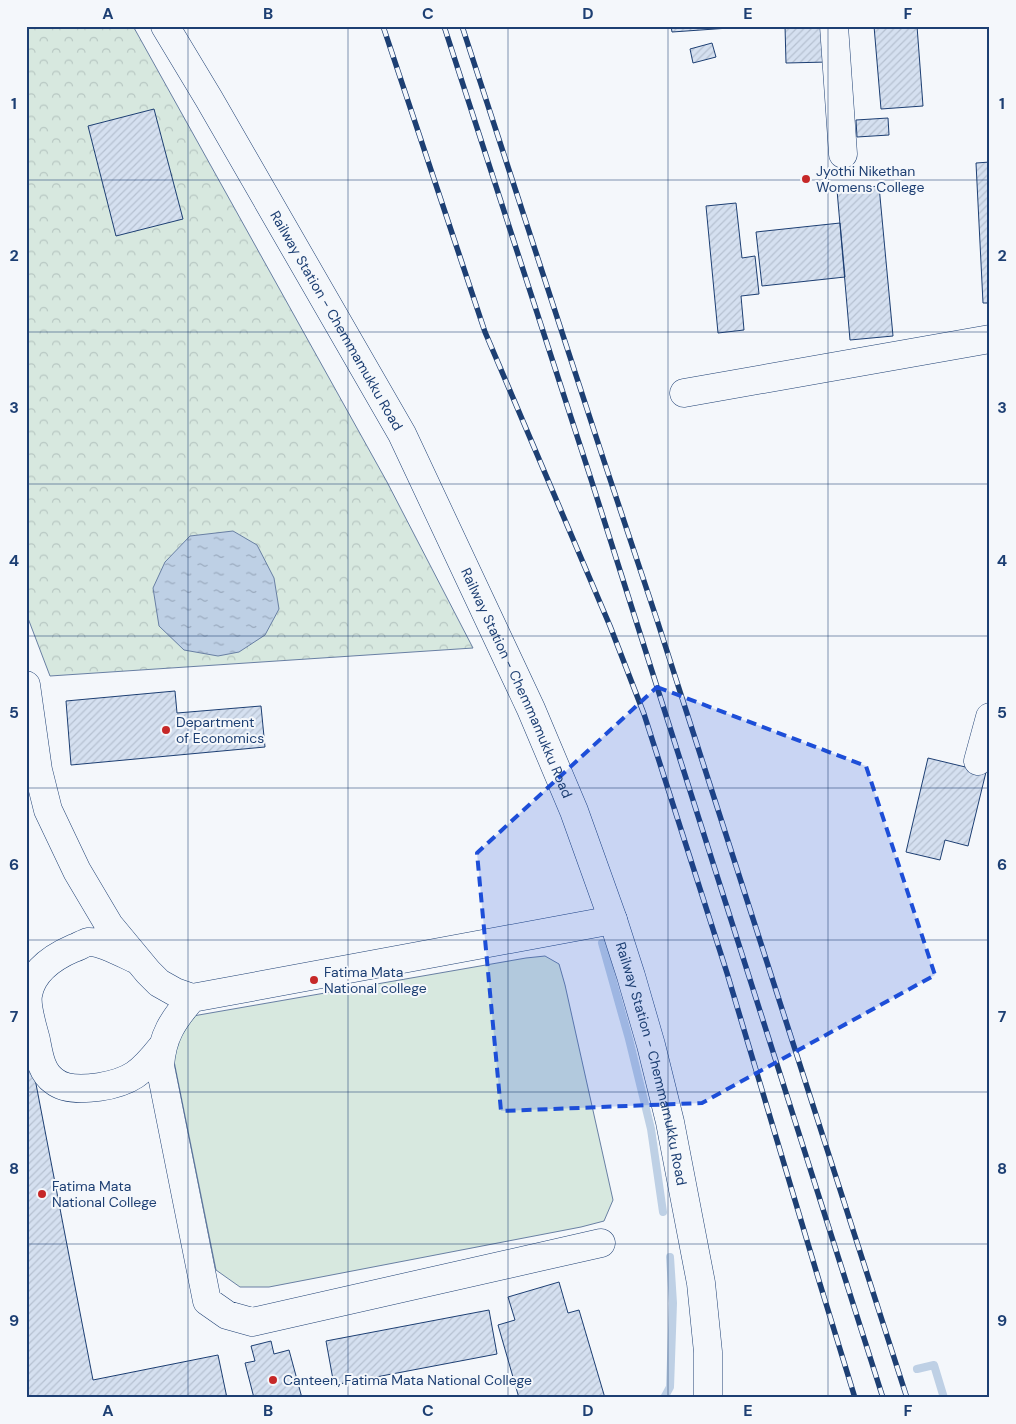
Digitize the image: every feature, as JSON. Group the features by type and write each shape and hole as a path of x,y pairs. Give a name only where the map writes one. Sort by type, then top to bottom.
{"main road":[{"name":"Railway Station - Chemmamukku Road","path":"165,26 402,434 531,709 574,810 613,920 651,1045 670,1122 701,1283 708,1352 708,1398"},
{"path":"834,26 843,154"},
{"path":"684,393 990,339"},
{"path":"26,685 38,770 48,810 77,871 109,925 148,972 159,983 175,992 192,998 613,920"},
{"path":"978,761 990,717"},
{"path":"140,961 109,947 88,942 66,952 44,966 34,978 28,996 41,1064 54,1081 71,1087 90,1088 130,1079 144,1069 161,1048 177,1016 192,998"},
{"path":"161,1048 160,1066 207,1301 227,1315 252,1322 601,1242"}],"highlighted area":[{"path":"657,687 866,766 935,975 702,1103 501,1111 477,853"}],"green space":[{"path":"26,26 133,26 387,482 473,648 50,676 26,613"},
{"path":"545,956 559,964 565,985 613,1200 604,1221 269,1287 240,1287 216,1270 174,1061 174,1032 193,1016"}],"water":[{"path":"233,531 257,545 274,578 279,609 265,635 239,652 218,656 184,650 159,626 153,588 165,562 190,536"}],"building":[{"path":"671,26 758,26 672,32"},
{"path":"785,26 827,26 828,62 786,63"},
{"path":"874,26 917,26 923,106 881,109"},
{"path":"712,43 716,57 693,63 690,49"},
{"path":"154,109 183,219 116,236 88,126"},
{"path":"888,118 889,135 857,137 856,120"},
{"path":"990,162 990,303 983,303 976,163"},
{"path":"879,186 893,336 850,340 837,190"},
{"path":"736,203 742,258 755,256 759,294 741,296 744,330 718,333 706,206"},
{"path":"840,223 845,277 762,286 756,232"},
{"name":"Department of Economics","path":"175,691 177,713 261,706 265,747 71,765 66,701"},
{"path":"928,758 986,772 968,846 945,840 940,860 906,852"},
{"name":"Fatima Mata National College","path":"26,1032 93,1380 218,1355 227,1398 26,1398"},
{"path":"559,1282 568,1313 579,1310 605,1398 519,1398 498,1325 515,1320 508,1297"},
{"path":"489,1310 497,1354 334,1385 326,1341"},
{"name":"Canteen, Fatima Mata National College","path":"271,1341 274,1354 289,1350 302,1398 254,1398 245,1363 255,1361 251,1346"}],"waterway":[{"path":"602,943 629,1039 651,1129 663,1212"},
{"path":"664,1398 670,1387 673,1303 670,1257"},
{"path":"917,1369 934,1365 944,1398"}],"railway":[{"path":"383,26 485,332 610,626 644,714 727,973 855,1398"},
{"path":"444,26 590,476 883,1398"},
{"path":"462,26 657,620 907,1398"}],"place":[{"name":"Jyothi Nikethan Womens College","path":"806,179"},
{"name":"Department of Economics","path":"166,730"},
{"name":"Fatima Mata National college","path":"314,980"},
{"name":"Fatima Mata National College","path":"42,1194"},
{"name":"Canteen, Fatima Mata National College","path":"273,1380"}]}
